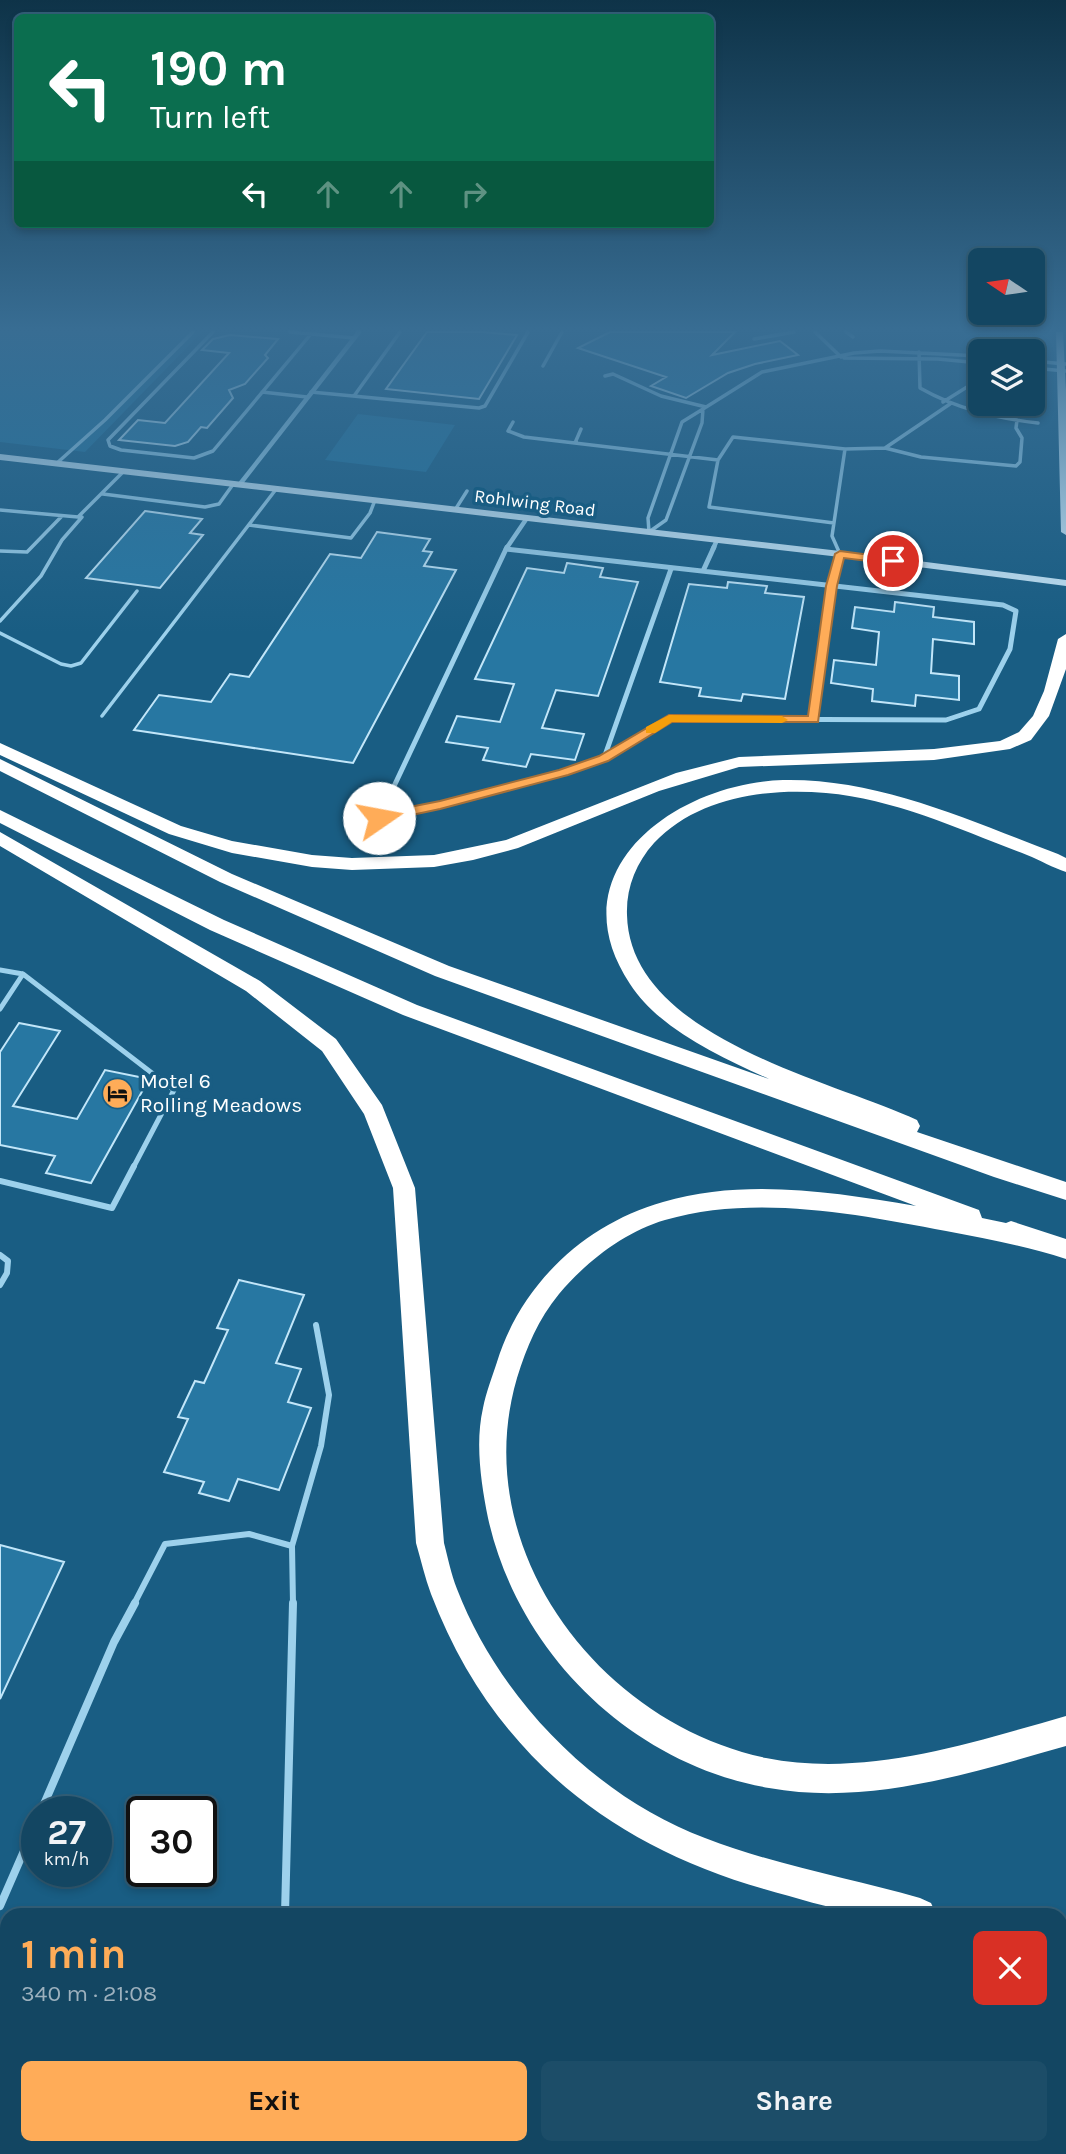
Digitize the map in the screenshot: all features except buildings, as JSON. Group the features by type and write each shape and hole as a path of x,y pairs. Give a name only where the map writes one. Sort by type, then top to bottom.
{"highway":[{"path":"0,748 190,835 213,841 279,856 317,860 378,864 434,861 476,854 516,843 682,777 722,765 774,759 972,751 1024,737 1042,717 1066,639"},
{"path":"0,764 226,878 442,971 1002,1171 1066,1191"},
{"path":"1002,1171 883,1113 796,1082 711,1041 672,1014 646,990 631,969 617,919 622,881 631,860 644,843 679,814 703,802 725,796 790,786 830,787 881,797 1052,858 1066,866"},
{"path":"0,816 217,925 410,1010 1023,1236 1066,1249"},
{"path":"0,838 253,986 329,1045 374,1111 404,1188 430,1543 444,1592 464,1635 502,1699 544,1748 590,1789 635,1821 698,1851 765,1874 897,1908"},
{"path":"1023,1236 877,1210 751,1199 702,1203 667,1210 628,1226 598,1243 570,1265 539,1299 523,1324 504,1368 495,1403 491,1428 492,1481 505,1544 538,1615 597,1686 678,1744 725,1763 764,1772 808,1779 852,1780 951,1762 1066,1731"}],"main road":[{"path":"1065,433 1066,532"},
{"name":"Rohlwing Road","path":"0,457 840,554 1066,583"}],"street":[{"path":"237,483 278,433"},
{"path":"506,549 1003,605 1016,611 1016,624 1007,658 979,709 946,720 865,722 669,719 604,758 528,783 379,818 506,549 527,518"},
{"path":"703,571 717,540"},
{"path":"813,720 832,586 840,554"},
{"path":"604,758 671,569"}],"lane":[{"path":"57,463 92,433"},
{"path":"115,433 108,440 110,446 121,450 194,458 213,451 228,433"},
{"path":"509,433 511,435 718,460"},
{"path":"575,443 579,433"},
{"path":"649,533 648,518 678,433"},
{"path":"649,533 666,520 699,433"},
{"path":"885,448 908,433"},
{"path":"834,523 709,507 718,460 723,449 733,437 845,449 885,448 921,457 1016,466 1020,462 1022,438 1019,433"},
{"path":"840,554 832,536 845,449"},
{"path":"0,621 41,576 62,540 124,471"},
{"path":"103,494 205,507 219,504 237,483"},
{"path":"102,716 277,488"},
{"path":"455,510 467,491"},
{"path":"249,524 351,538 370,513 375,500"},
{"path":"0,510 72,519 83,515"},
{"path":"0,551 27,552 61,517"},
{"path":"0,633 61,664 71,666 81,663 137,591"},
{"path":"0,970 23,974 174,1090 111,1208 0,1181"},
{"path":"0,1009 23,974"},
{"path":"0,1255 8,1261 7,1273 0,1285"},
{"path":"285,1908 293,1625 292,1546 321,1446 330,1395 316,1325"},
{"path":"47,1796 114,1642 165,1544 249,1534 292,1546"},
{"path":"0,1906 21,1858"}],"shaded area":[{"path":"0,433 104,433 85,452 0,442"},
{"path":"345,433 450,433 426,472 325,460"}],"slow traffic":[{"path":"650,730 669,719 782,720"}],"place":[{"name":"Motel 6 Rolling Meadows","path":"117,1093"}],"route":[{"path":"379,818 564,773 604,758 669,719 813,720 832,586 840,554 893,561"}]}
